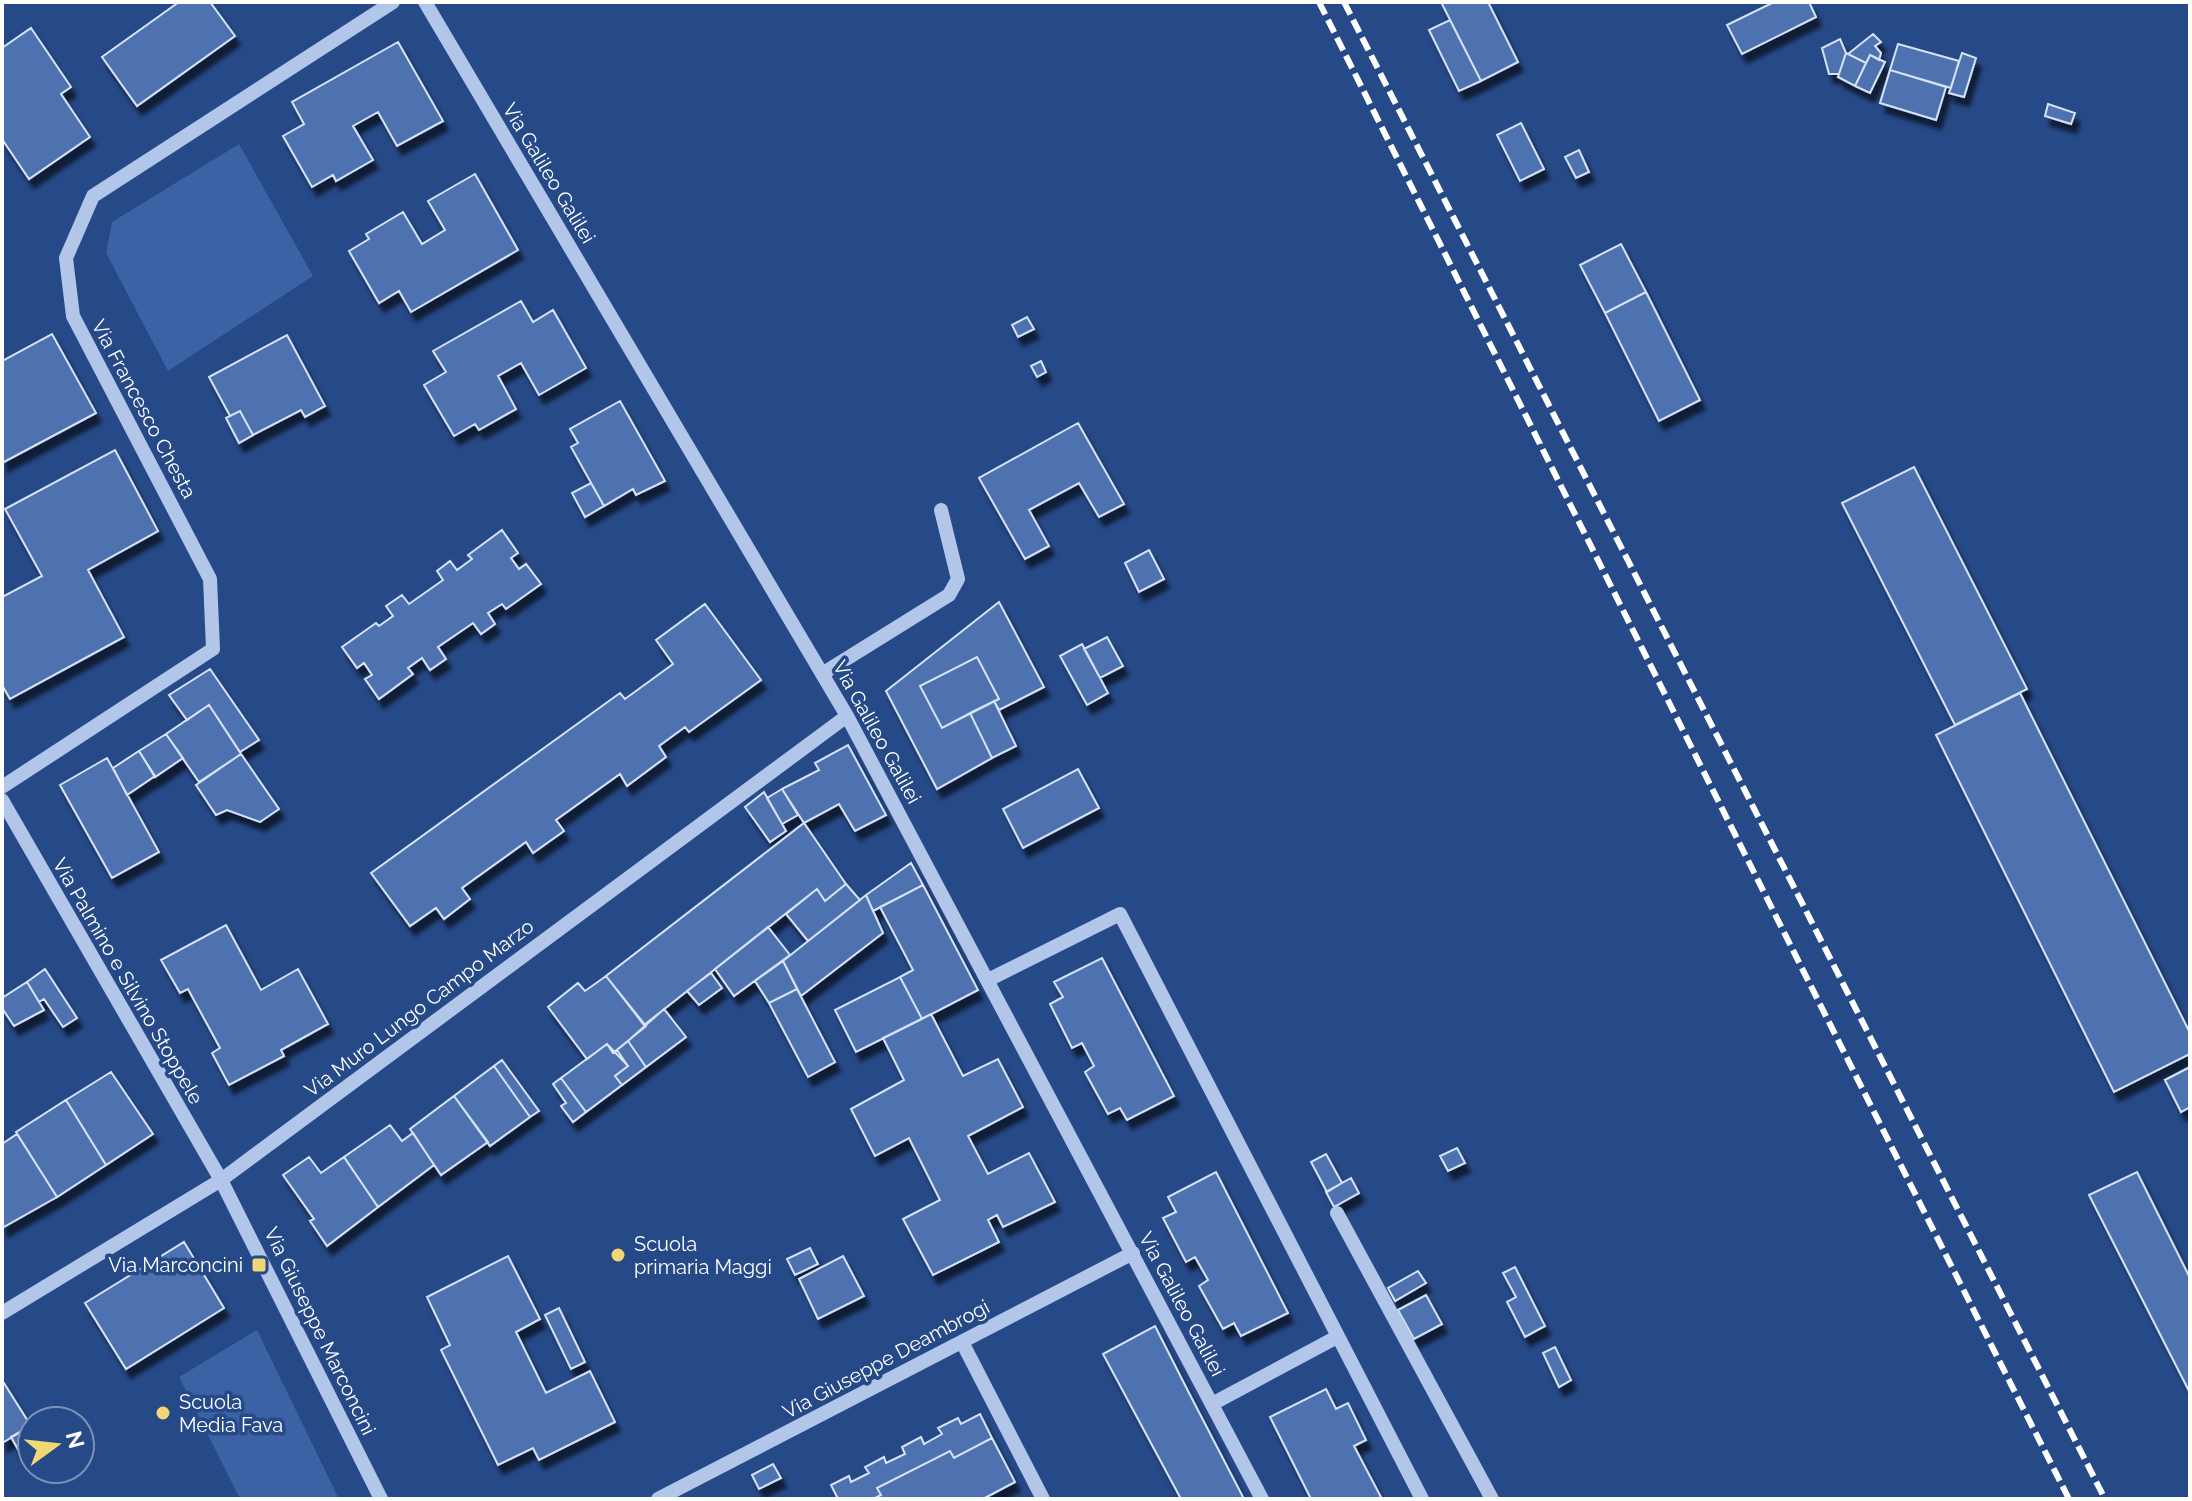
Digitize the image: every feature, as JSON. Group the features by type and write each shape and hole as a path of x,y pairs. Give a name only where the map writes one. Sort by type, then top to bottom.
{"street":[{"name":"Via Francesco Chesta","path":"2,787 213,649 210,579 73,316 66,258 93,196 393,2"},
{"name":"Via Galileo Galilei","path":"425,2 847,716 1262,1499"},
{"path":"822,674 949,595 958,579 941,510"},
{"name":"Via Muro Lungo Campo Marzo","path":"2,1313 221,1180 847,716"},
{"name":"Via Palmino e Silvino Stoppele","path":"2,800 221,1180"},
{"path":"988,980 1120,914 1422,1499"},
{"name":"Via Giuseppe Marconcini","path":"221,1180 381,1499"},
{"path":"1337,1213 1492,1499"},
{"name":"Via Giuseppe Deambrogi","path":"658,1499 1133,1253"},
{"path":"1212,1404 1337,1337"},
{"path":"962,1342 1043,1499"}],"shaded area":[{"path":"239,144 313,276 168,371 106,253 112,222"},
{"path":"257,1330 339,1499 240,1499 179,1377"}],"building":[{"path":"179,2 210,2 235,36 137,106 102,57"},
{"path":"1441,2 1488,2 1518,62 1481,81"},
{"path":"1774,2 1809,2 1816,17 1742,54 1727,25"},
{"path":"1450,20 1481,81 1459,91 1429,30"},
{"path":"31,28 71,87 61,94 90,137 29,179 2,139 2,48"},
{"path":"1873,34 1881,42 1875,46 1881,53 1879,60 1870,55 1866,63 1848,54"},
{"path":"1840,39 1846,53 1839,74 1829,74 1822,48"},
{"path":"398,42 443,121 397,146 378,112 353,126 373,160 336,181 333,175 312,187 283,136 304,124 292,102"},
{"path":"1898,44 1959,61 1951,88 1890,70"},
{"path":"1846,53 1866,63 1855,86 1838,77"},
{"path":"1962,53 1976,58 1964,97 1949,93"},
{"path":"1870,55 1885,62 1870,93 1855,86"},
{"path":"1890,70 1946,87 1936,120 1880,103"},
{"path":"2048,104 2075,113 2071,124 2045,116"},
{"path":"1521,123 1544,169 1520,181 1497,135"},
{"path":"1579,150 1589,172 1576,178 1565,157"},
{"path":"475,174 518,250 411,312 399,291 379,303 349,251 369,239 366,234 403,212 422,244 445,230 428,201"},
{"path":"1621,244 1646,292 1605,313 1580,265"},
{"path":"1646,292 1700,400 1659,421 1605,313"},
{"path":"521,301 533,322 553,310 586,368 539,395 521,363 498,376 516,409 479,430 475,424 454,436 424,385 446,372 433,351"},
{"path":"1027,317 1034,329 1018,337 1012,325"},
{"path":"52,334 96,413 2,463 2,361"},
{"path":"287,335 325,406 305,417 301,410 253,435 240,411 230,416 209,377"},
{"path":"1041,361 1046,372 1037,377 1031,366"},
{"path":"620,401 665,481 636,495 633,489 604,506 571,447 578,443 570,429"},
{"path":"240,411 253,435 239,443 226,418"},
{"path":"1078,423 1124,504 1099,517 1079,483 1029,510 1049,546 1025,559 979,478"},
{"path":"115,450 158,531 88,570 124,637 10,699 2,685 2,597 42,576 5,509"},
{"path":"1914,467 2027,689 1955,725 1842,503"},
{"path":"591,483 604,506 585,517 572,493"},
{"path":"502,530 518,553 511,558 519,569 526,564 541,584 506,609 502,604 488,613 495,624 481,634 473,623 438,647 446,659 430,670 422,658 408,668 413,674 379,699 365,679 372,675 364,663 357,668 342,647 376,623 379,626 393,616 386,606 402,595 409,604 443,580 437,571 450,561 457,570 472,559 468,555"},
{"path":"1149,550 1164,579 1139,592 1125,563"},
{"path":"999,602 1044,687 999,710 994,701 999,699 977,657 920,686 942,728 970,713 992,758 937,789 886,691"},
{"path":"705,604 761,680 689,732 685,727 659,746 666,757 627,786 620,774 556,820 564,831 533,853 526,842 462,888 470,899 444,919 436,908 410,926 371,873 620,693 625,699 673,664 656,640"},
{"path":"1107,637 1123,666 1100,678 1084,649"},
{"path":"1082,644 1108,693 1087,705 1060,656"},
{"path":"977,657 999,699 942,728 920,686"},
{"path":"210,669 259,740 240,752 209,705 187,720 169,695"},
{"path":"2020,693 2190,1033 2190,1054 2114,1092 1936,735"},
{"path":"994,701 1016,746 992,758 970,713"},
{"path":"209,705 241,754 199,782 166,734"},
{"path":"166,734 183,758 155,777 139,751"},
{"path":"848,745 886,815 855,831 839,804 804,823 782,789 819,770 815,763"},
{"path":"139,751 155,776 127,795 113,768"},
{"path":"241,754 279,809 260,822 227,810 216,815 196,785"},
{"path":"107,758 159,852 112,878 60,785"},
{"path":"1078,769 1099,808 1023,848 1003,809"},
{"path":"782,789 798,815 782,824 767,798"},
{"path":"764,792 786,831 770,842 745,807"},
{"path":"804,823 846,884 825,901 817,889 644,1025 606,976"},
{"path":"911,863 923,885 873,911 866,895"},
{"path":"846,884 860,900 808,941 786,914 817,889 825,901"},
{"path":"923,885 978,990 922,1019 900,977 913,970 880,907"},
{"path":"866,895 883,933 801,996 783,961"},
{"path":"226,925 261,990 298,969 328,1024 281,1050 284,1056 229,1085 212,1053 220,1048 188,989 180,993 161,960"},
{"path":"768,927 790,955 734,996 715,969"},
{"path":"1102,958 1174,1096 1127,1120 1120,1108 1108,1114 1085,1072 1094,1066 1082,1043 1072,1048 1050,1004 1063,997 1054,982"},
{"path":"783,961 797,989 769,1003 755,981"},
{"path":"45,969 77,1018 63,1027 44,999 39,1002 27,982"},
{"path":"711,973 722,988 699,1005 687,991"},
{"path":"606,976 646,1026 613,1053 607,1044 587,1059 548,1007 578,983 585,991"},
{"path":"900,977 922,1019 856,1052 835,1010"},
{"path":"27,982 44,1010 14,1026 2,1008 2,998"},
{"path":"797,989 835,1062 808,1077 769,1003"},
{"path":"664,1009 686,1037 646,1067 628,1041"},
{"path":"931,1014 963,1076 998,1059 1023,1107 968,1136 988,1174 1029,1153 1055,1202 1003,1227 997,1215 988,1220 999,1242 933,1275 903,1219 940,1200 909,1138 875,1156 851,1109 904,1080 883,1038"},
{"path":"628,1041 646,1067 622,1085 615,1076 628,1066 617,1050"},
{"path":"607,1044 628,1066 615,1076 622,1085 586,1112 561,1078"},
{"path":"502,1060 539,1111 530,1117 494,1066"},
{"path":"494,1066 530,1117 490,1146 454,1096"},
{"path":"2190,1067 2190,1107 2181,1112 2165,1080"},
{"path":"111,1072 153,1134 106,1165 66,1100"},
{"path":"561,1078 586,1112 573,1122 561,1106 566,1103 553,1084"},
{"path":"454,1096 488,1142 441,1175 410,1129"},
{"path":"66,1100 106,1165 57,1197 16,1132"},
{"path":"390,1125 402,1141 413,1133 434,1165 378,1207 344,1157"},
{"path":"17,1134 57,1197 2,1228 2,1144"},
{"path":"1457,1148 1465,1163 1448,1171 1440,1156"},
{"path":"1326,1154 1342,1183 1327,1192 1311,1162"},
{"path":"309,1157 321,1173 344,1157 378,1207 327,1246 310,1221 314,1219 283,1175"},
{"path":"1216,1172 1288,1313 1241,1336 1234,1323 1223,1329 1199,1286 1208,1280 1195,1257 1186,1262 1163,1218 1176,1212 1168,1197"},
{"path":"2137,1172 2190,1278 2190,1393 2089,1195"},
{"path":"1351,1178 1359,1193 1334,1207 1326,1192"},
{"path":"184,1242 224,1308 126,1369 85,1303"},
{"path":"810,1248 818,1264 795,1275 787,1259"},
{"path":"508,1256 540,1319 516,1332 546,1393 590,1371 615,1422 539,1460 533,1448 498,1465 441,1350 450,1345 427,1297"},
{"path":"843,1256 864,1296 818,1319 799,1279"},
{"path":"1515,1267 1545,1326 1525,1337 1507,1302 1516,1297 1503,1273"},
{"path":"1418,1271 1426,1283 1395,1301 1388,1288"},
{"path":"1426,1295 1442,1324 1414,1339 1398,1310"},
{"path":"559,1308 585,1362 571,1369 545,1315"},
{"path":"1155,1326 1244,1499 1181,1499 1103,1354"},
{"path":"1555,1347 1571,1380 1559,1387 1543,1353"},
{"path":"2,1380 18,1405 16,1435 2,1443"},
{"path":"1326,1389 1336,1409 1348,1403 1366,1440 1354,1446 1382,1499 1311,1499 1270,1417"},
{"path":"980,1414 992,1438 954,1458 950,1451 877,1488 881,1495 873,1499 838,1499 831,1485 849,1476 851,1482 869,1473 865,1467 884,1457 886,1463 905,1454 902,1447 921,1437 924,1444 942,1434 938,1428 958,1418 961,1424"},
{"path":"992,1438 1015,1482 983,1499 873,1499 881,1495 877,1488 950,1451 954,1458"},
{"path":"773,1464 781,1478 759,1489 752,1475"}],"railway":[{"path":"1319,2 2069,1499"},
{"path":"1344,2 2105,1499"}],"place":[{"name":"Scuola primaria Maggi","path":"618,1255"},
{"name":"Via Marconcini","path":"259,1265"},
{"name":"Scuola Media Fava","path":"163,1413"}]}
